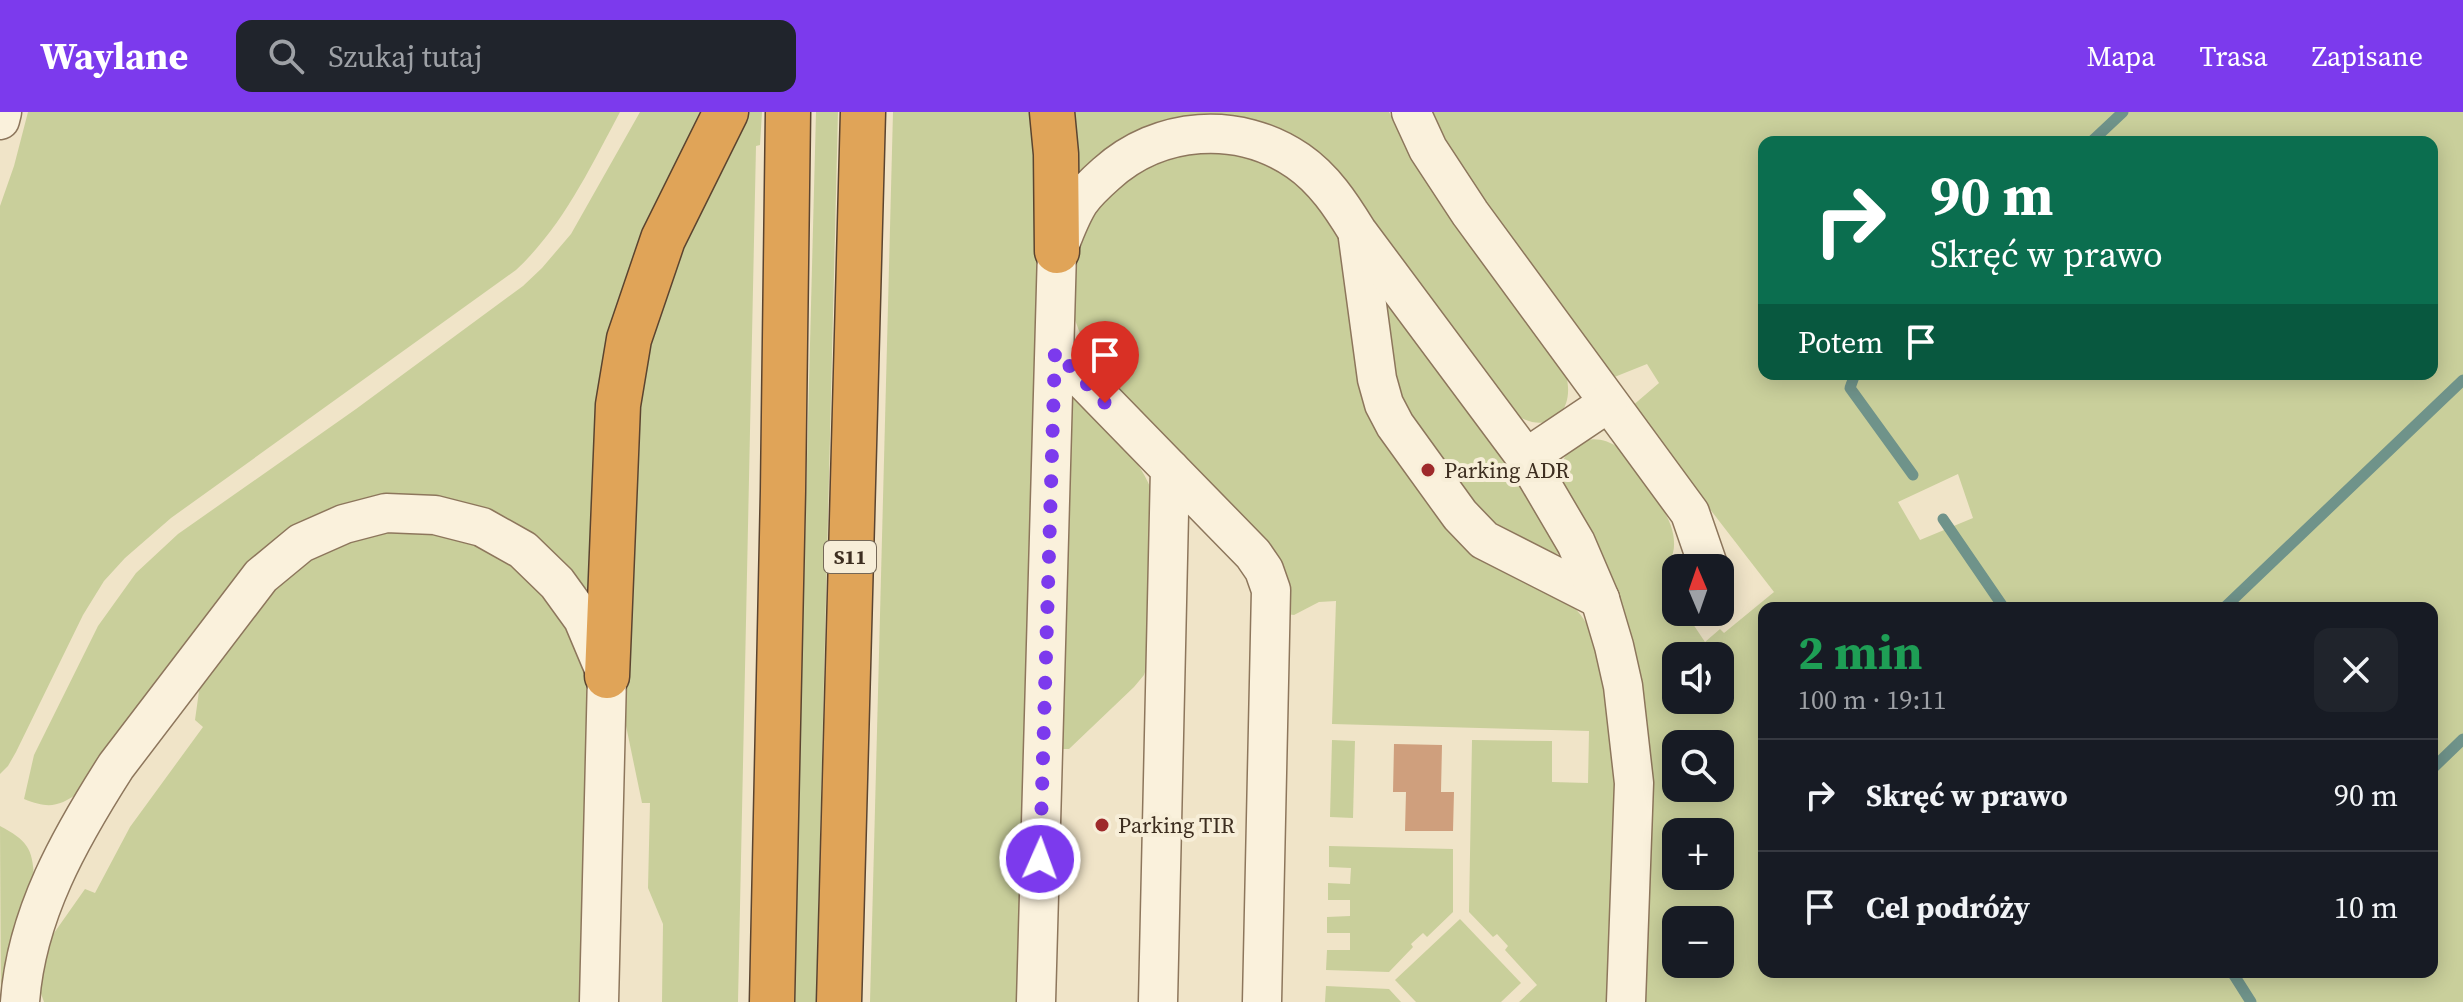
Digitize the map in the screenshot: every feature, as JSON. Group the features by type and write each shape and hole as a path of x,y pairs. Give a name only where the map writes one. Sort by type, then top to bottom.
{"highway":[{"path":"607,676 618,405 629,339 663,239 726,112"},
{"path":"772,1002 788,112"},
{"name":"S11","path":"839,1002 863,112"},
{"path":"1052,112 1056,154 1057,251"}],"street":[{"path":"0,120 2,112"},
{"path":"1411,112 1428,149 1470,213 1690,513 1704,554"},
{"path":"1036,1002 1057,251 1079,202 1121,161 1171,138 1211,133 1260,142 1299,162 1316,175 1526,458 1576,543 1600,599 1614,646 1623,686 1634,783 1626,1002"},
{"path":"1357,231 1377,379 1384,404 1395,425 1460,515 1484,540 1600,599"},
{"path":"1055,351 1253,554 1264,570 1271,590 1262,1002"},
{"path":"1526,458 1608,403"},
{"path":"1158,1002 1170,469"},
{"path":"20,1002 32,937 49,884 116,766 261,576 301,543 344,524 386,513 435,515 482,527 523,550 557,583 583,619 607,676 599,1002"}],"green space":[{"path":"28,112 620,112 562,215 516,270 171,518 125,558 104,581 83,615 16,752 0,774 0,206"},
{"path":"640,112 705,112 591,589 583,588 570,572 356,503 80,792 53,805 24,799 34,755 98,626 136,573 178,534 523,286 571,234"},
{"path":"744,112 762,112 760,145 756,146 738,1002 662,1002 663,924 648,888 650,803 642,803 625,721 631,457 636,407 660,296"},
{"path":"816,112 838,112 816,1002 793,1002"},
{"path":"893,112 1035,112 1039,254 1021,1002 870,1002"},
{"path":"1071,112 1389,112 1415,163 1566,375 1567,400 1563,409 1557,417 1539,423 1516,415 1287,135 1076,171"},
{"path":"1433,112 2463,112 2463,1002 1643,1002 1650,782 1562,478 1566,456 1579,442 1599,440 1620,449 1645,481 1668,519 1674,542 1672,554 1662,554 1662,626 1694,626 1705,642 1720,629 1724,633 1758,605 1758,978 2438,978 2438,602 1762,602 1774,592 1631,407 1659,383 1647,364 1612,378 1481,200","holes":["1958,474 1973,518 1920,540 1898,502"]},
{"path":"1210,150 1257,158 1302,185 1334,226 1340,240 1364,396 1571,604 1597,643 1617,784 1611,1002 1519,1002 1537,985 1505,950 1508,946 1497,934 1493,937 1469,912 1472,740 1552,741 1552,782 1588,783 1589,731 1332,724 1336,601 1319,602 1294,615 1286,614 1086,350 1071,309 1072,277 1078,247 1090,217 1113,189 1160,159"},
{"path":"1389,303 1512,468 1561,551 1559,554 1496,525 1483,514 1409,415 1395,388 1386,305"},
{"path":"1073,396 1127,450 1151,489 1150,657 1144,675 1134,687 1069,749 1063,749 1070,398"},
{"path":"395,530 425,531 480,545 522,570 572,630 588,679 583,1002 44,1002 38,985 47,943 85,889 95,893 130,827 203,727 195,720 200,684 267,597 302,562 340,543"},
{"path":"1332,740 1355,741 1353,818 1330,817"},
{"path":"0,826 22,840 30,852 34,878 4,981 1,1002"},
{"path":"1329,846 1453,849 1453,912 1427,937 1423,933 1411,944 1413,947 1389,972 1326,970 1327,950 1350,950 1350,933 1327,933 1327,917 1350,916 1350,900 1328,900 1328,883 1350,884 1351,868 1329,867"},
{"path":"1460,919 1521,983 1501,1002 1416,1002 1395,980"},
{"path":"1326,986 1389,989 1401,1002 1325,1002"}],"building":[{"path":"1394,744 1442,745 1441,792 1454,792 1453,831 1405,831 1406,792 1393,792"}],"waterway":[{"path":"2097,136 2123,112"},
{"path":"1853,380 1850,388 1913,475"},
{"path":"2230,602 2463,380"},
{"path":"1943,519 2000,602"},
{"path":"2438,763 2463,739"},
{"path":"2236,978 2251,1002"}],"place":[{"name":"Parking ADR","path":"1428,470"},
{"name":"Parking TIR","path":"1102,825"}],"route":[{"path":"1040,859 1055,351 1105,403"}]}
